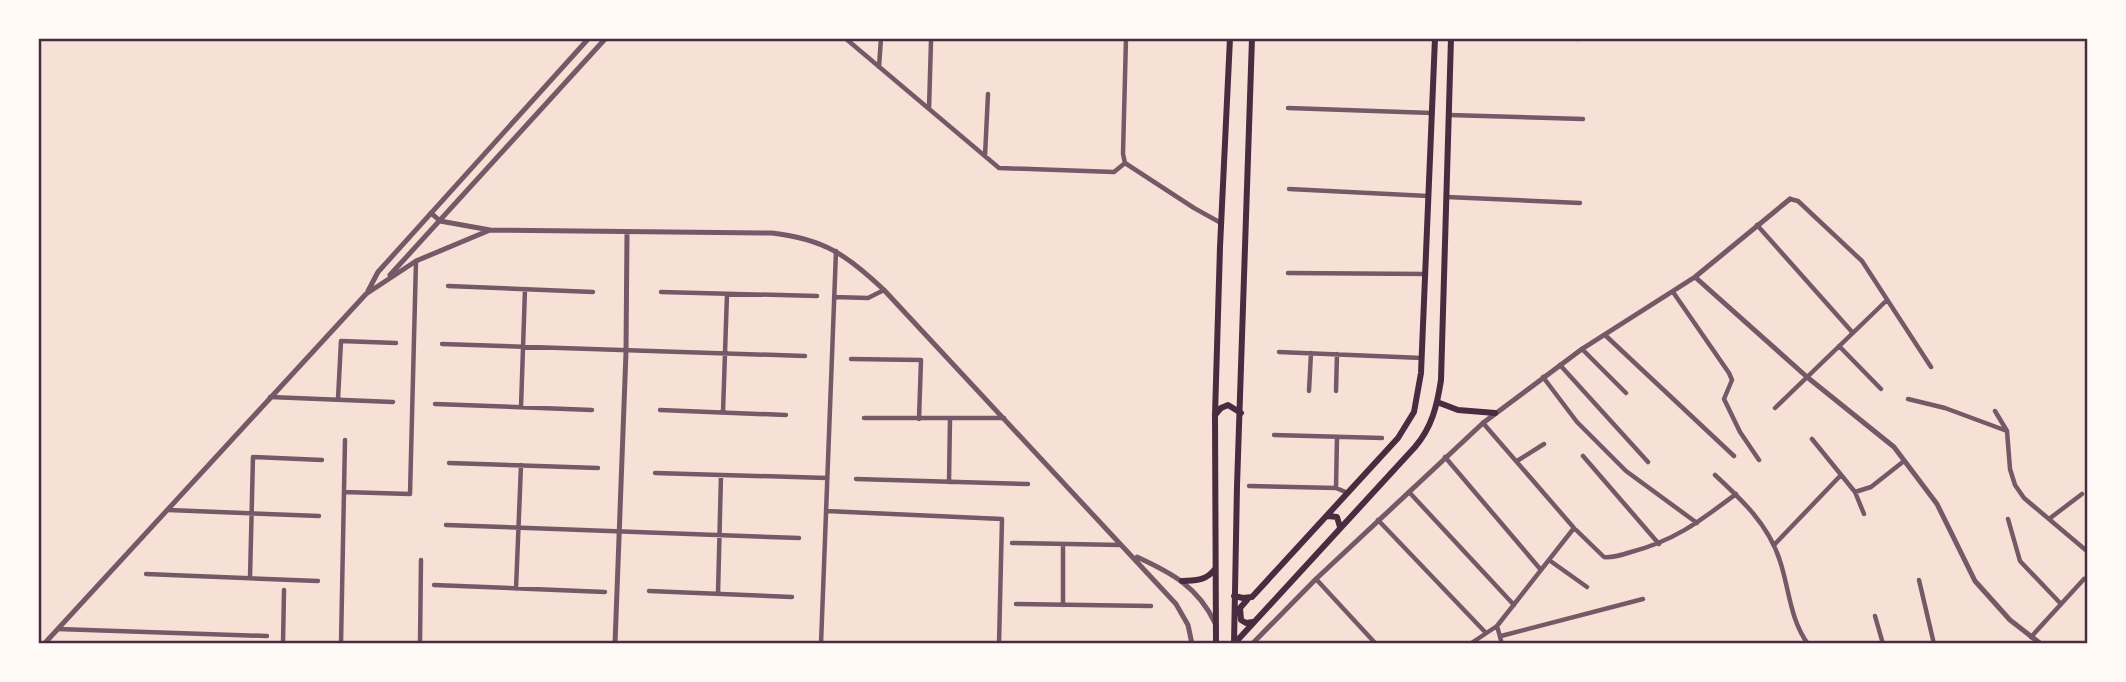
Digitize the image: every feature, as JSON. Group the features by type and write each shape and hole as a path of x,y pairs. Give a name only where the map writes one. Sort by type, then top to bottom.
{"main road":[{"path":"1216,643 1215,415 1230,38"},
{"path":"1234,643 1252,38"},
{"path":"1254,622 1241,620 1239,614 1244,602 1252,597 1338,505 1407,426 1414,412 1419,394 1427,274 1435,38"},
{"path":"1234,643 1426,435 1437,402 1440,380 1451,38"},
{"path":"1429,196 1447,197"},
{"path":"1437,402 1458,410 1495,413"},
{"path":"1215,415 1228,405 1241,413"},
{"path":"1338,505 1341,513 1351,514"},
{"path":"1328,516 1337,517 1340,527"},
{"path":"1182,581 1204,579 1217,567"},
{"path":"1234,596 1252,597"}],"street":[{"path":"366,294 378,272 589,38"},
{"path":"44,643 366,294 388,278 606,38"},
{"path":"845,38 999,168 1114,172 1125,163"},
{"path":"879,67 881,38"},
{"path":"1126,38 1125,163 1221,223"},
{"path":"1565,38 1578,39"},
{"path":"929,109 931,41"},
{"path":"985,156 988,94"},
{"path":"1288,108 1433,114"},
{"path":"1448,115 1583,119"},
{"path":"1289,189 1429,196"},
{"path":"1447,197 1580,203"},
{"path":"1252,643 1378,520 1495,413 1582,349 1695,277 1790,200 1798,201 1862,261 1931,367"},
{"path":"431,213 440,221 490,230 772,233 802,237 836,250 858,265 884,290 1177,604 1188,625 1192,643"},
{"path":"1757,225 1853,332"},
{"path":"366,294 416,261 490,230"},
{"path":"615,643 626,352 627,232"},
{"path":"821,643 836,250"},
{"path":"344,492 410,494 416,261"},
{"path":"1288,273 1427,274"},
{"path":"1695,277 1807,377 1894,447 1937,504 1975,581 2002,612 2041,643"},
{"path":"448,286 593,292"},
{"path":"521,407 525,289"},
{"path":"834,297 868,298 884,290"},
{"path":"661,292 817,296"},
{"path":"1673,292 1729,373 1732,380 1724,399 1740,432 1759,460"},
{"path":"723,412 727,293"},
{"path":"1774,408 1886,301"},
{"path":"1605,335 1734,456"},
{"path":"338,399 341,341 396,343"},
{"path":"442,344 804,356"},
{"path":"1839,346 1881,389"},
{"path":"1582,349 1626,393"},
{"path":"1279,352 1422,358"},
{"path":"1309,391 1311,353"},
{"path":"1336,391 1337,354"},
{"path":"851,359 920,360 919,419"},
{"path":"1560,365 1648,462"},
{"path":"1543,376 1577,422 1626,471 1697,523"},
{"path":"270,397 393,402"},
{"path":"1909,399 1945,408 2007,431"},
{"path":"436,404 592,410"},
{"path":"660,410 786,415"},
{"path":"1995,411 2007,431 2015,485 2024,498 2087,551"},
{"path":"864,418 1005,418"},
{"path":"949,482 950,419"},
{"path":"1483,423 1574,528 1604,557 1610,558 1659,544 1678,535 1736,494"},
{"path":"1274,435 1382,438"},
{"path":"1336,488 1337,437"},
{"path":"1812,439 1855,492 1864,514"},
{"path":"341,643 345,440"},
{"path":"1517,461 1544,444"},
{"path":"1583,456 1659,544"},
{"path":"250,578 253,457 322,460"},
{"path":"1446,457 1541,570"},
{"path":"1855,492 1871,487 1904,461"},
{"path":"449,463 597,468"},
{"path":"516,589 521,466"},
{"path":"655,473 827,478"},
{"path":"719,594 721,475"},
{"path":"1715,475 1736,494 1767,531 1780,559 1797,625 1808,643"},
{"path":"1774,545 1841,475"},
{"path":"856,479 1028,484"},
{"path":"1249,486 1336,488 1348,493"},
{"path":"1408,492 1514,605"},
{"path":"2049,519 2082,494"},
{"path":"168,510 319,516"},
{"path":"826,511 1002,519 999,643"},
{"path":"2008,519 2020,561 2061,604"},
{"path":"1378,520 1486,634"},
{"path":"446,525 799,538"},
{"path":"1470,643 1497,626 1574,528"},
{"path":"1012,543 1122,545"},
{"path":"1062,605 1063,544"},
{"path":"1133,556 1167,570 1182,581 1206,604 1216,626"},
{"path":"420,643 421,560"},
{"path":"1549,560 1587,587"},
{"path":"146,574 318,581"},
{"path":"1316,579 1376,643"},
{"path":"2031,637 2084,579"},
{"path":"1919,580 1934,643"},
{"path":"434,585 605,592"},
{"path":"283,643 285,590"},
{"path":"649,591 792,597"},
{"path":"1501,636 1643,599"},
{"path":"1016,604 1150,606"},
{"path":"1875,616 1882,643"},
{"path":"1497,626 1502,643"},
{"path":"58,629 267,636"}]}
